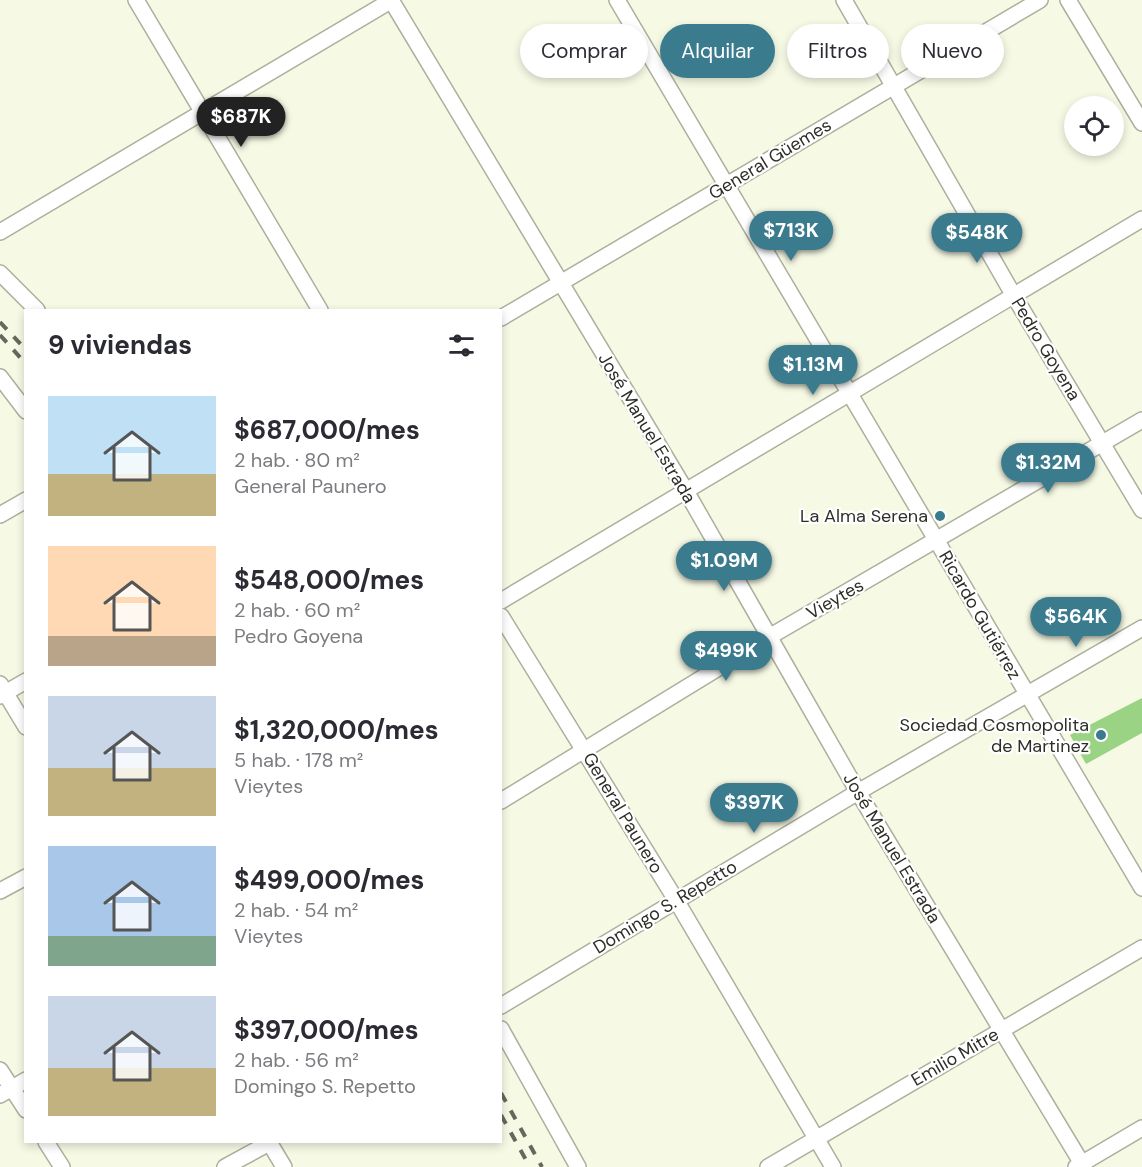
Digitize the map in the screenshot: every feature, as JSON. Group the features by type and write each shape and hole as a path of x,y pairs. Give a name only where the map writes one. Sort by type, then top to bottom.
{"street":[{"path":"136,0 319,309"},
{"path":"0,232 392,0"},
{"name":"José Manuel Estrada","path":"392,0 686,491 858,792 1080,1166"},
{"name":"Ricardo Gutiérrez","path":"617,0 1026,696 1142,888"},
{"name":"Pedro Goyena","path":"844,0 1014,296 1104,442 1142,510"},
{"name":"General Güemes","path":"502,317 1040,0"},
{"path":"1068,0 1142,123"},
{"path":"502,599 1142,219"},
{"path":"0,273 37,309"},
{"path":"0,377 24,408"},
{"name":"Vieytes","path":"502,800 769,637 1142,420"},
{"path":"0,515 24,501"},
{"name":"General Paunero","path":"502,618 676,900 833,1167"},
{"name":"Domingo S. Repetto","path":"502,1005 858,792 1142,628"},
{"path":"24,682 2,691 24,724"},
{"path":"0,891 24,878"},
{"name":"Emilio Mitre","path":"768,1167 1142,948"},
{"path":"502,1031 578,1167"},
{"path":"0,1070 6,1091 24,1108"},
{"path":"6,1091 24,1081"},
{"path":"1080,1166 1142,1128"},
{"path":"47,1143 62,1167"},
{"path":"225,1167 268,1143"},
{"path":"271,1143 284,1167"}],"building":[{"path":"1142,698 1142,733 1086,764 1070,735"}],"railway":[{"path":"0,322 24,348"},
{"path":"0,335 24,362"},
{"path":"502,1095 542,1167"},
{"path":"502,1117 530,1167"}],"place":[{"name":"La Alma Serena","path":"940,516"},
{"name":"Sociedad Cosmopolita de Martinez","path":"1101,735"}]}
